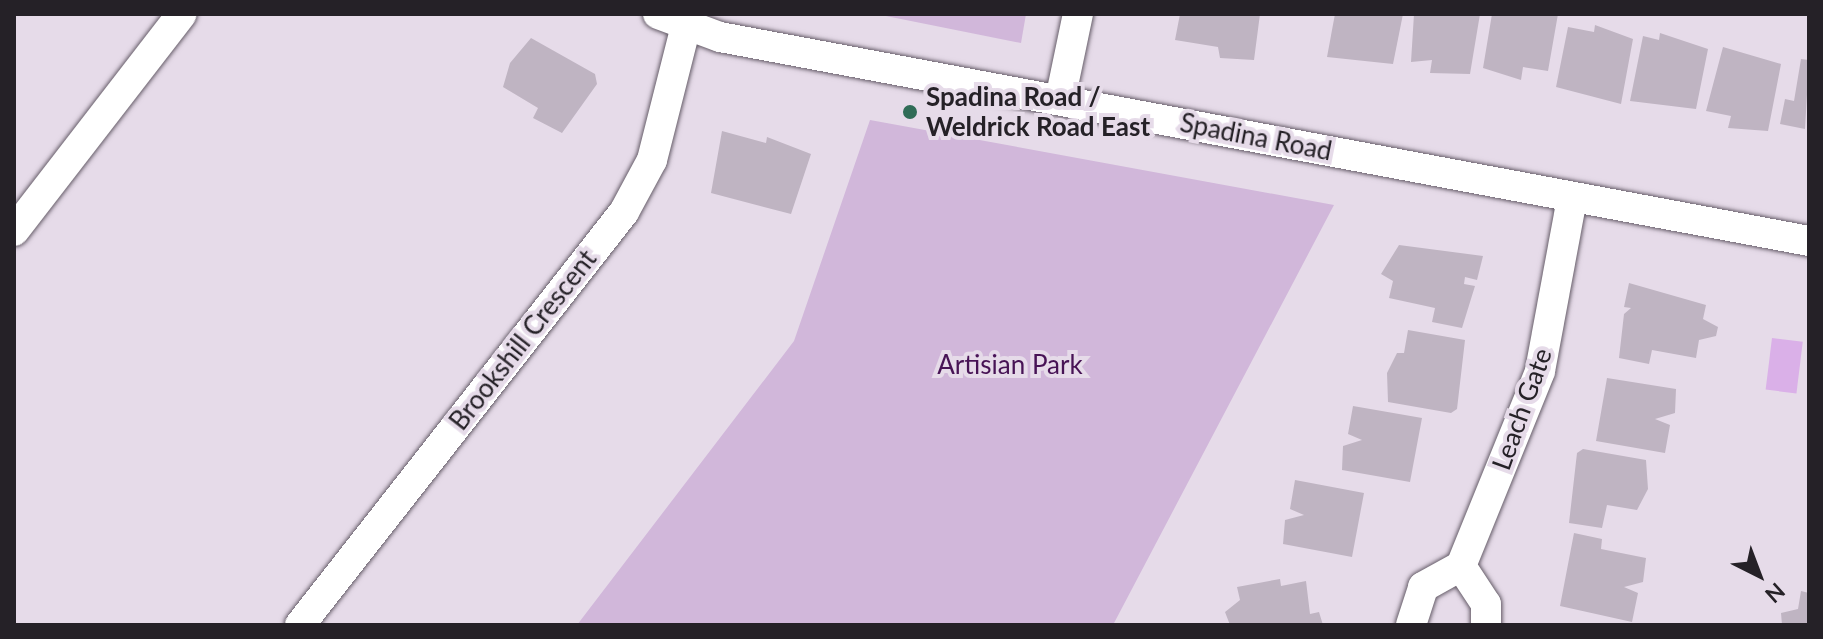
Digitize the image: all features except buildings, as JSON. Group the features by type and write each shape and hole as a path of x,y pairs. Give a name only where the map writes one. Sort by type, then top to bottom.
{"street":[{"path":"14,231 182,14"},
{"path":"1060,100 1078,14"},
{"name":"Spadina Road","path":"677,17 720,37 1809,241"},
{"name":"Brookshill Crescent","path":"300,625 624,212 652,160 677,17"},
{"name":"Leach Gate","path":"1461,566 1540,371 1572,198"},
{"path":"1411,625 1423,587 1461,566 1486,604 1486,625"}],"green space":[{"path":"876,14 1026,14 1021,43"},
{"name":"Artisian Park","path":"870,120 1334,205 1113,625 577,625 794,341"}],"shaded area":[{"path":"1772,338 1803,342 1796,393 1766,390"}],"place":[{"name":"Spadina Road / Weldrick Road East","path":"910,112"}]}
